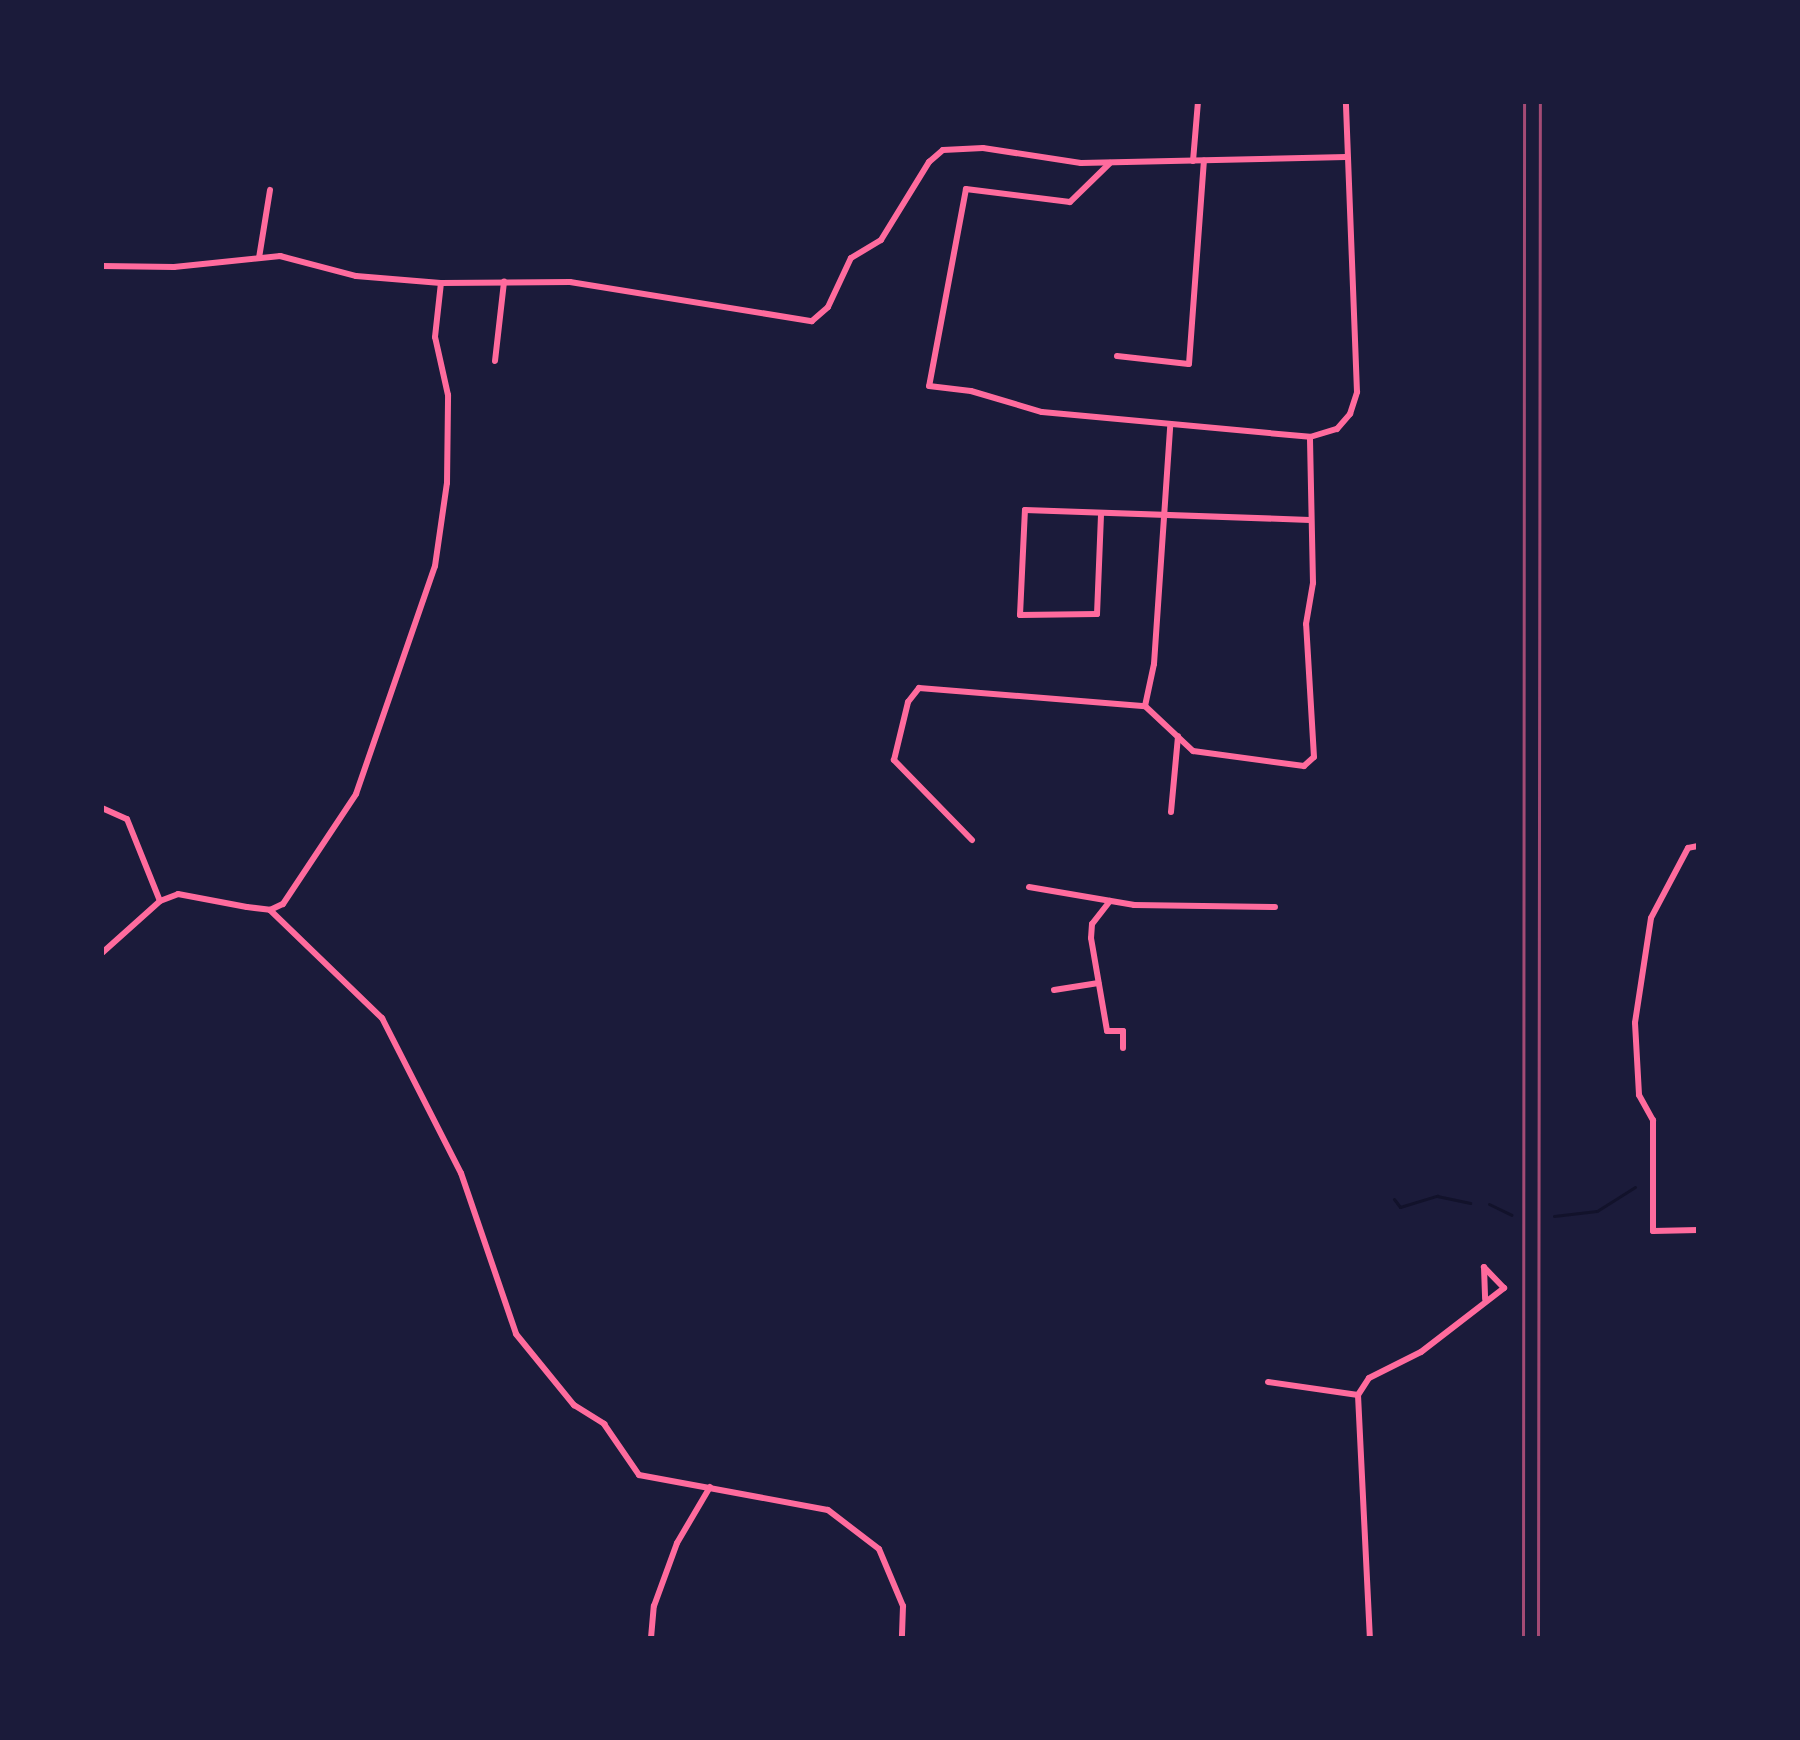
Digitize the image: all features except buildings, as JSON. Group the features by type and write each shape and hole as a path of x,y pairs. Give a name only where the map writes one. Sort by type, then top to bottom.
{"street":[{"path":"1193,161 1198,102"},
{"path":"1111,162 1070,202 966,189 929,386 971,391 1042,412 1170,427 1310,437 1337,429 1350,414 1357,392 1346,102"},
{"path":"102,266 174,267 280,256 356,276 441,283 570,282 812,321 828,307 851,258 881,240 929,162 943,150 983,148 1081,163 1346,157"},
{"path":"1117,356 1189,364 1204,161"},
{"path":"259,258 270,190"},
{"path":"495,361 504,282"},
{"path":"270,910 283,904 356,794 435,566 447,483 448,395 435,337 441,283"},
{"path":"1145,706 1154,664 1170,427"},
{"path":"972,840 894,760 908,702 919,688 1145,706 1193,751 1218,758 1304,766 1314,757 1306,624 1313,583 1310,437"},
{"path":"1101,515 1097,614 1020,615 1025,510 1310,520"},
{"path":"1171,812 1178,736"},
{"path":"102,808 127,819 160,901"},
{"path":"1698,846 1688,848 1651,918 1635,1023 1639,1095 1653,1120 1653,1231 1698,1230"},
{"path":"1029,887 1110,901 1275,907"},
{"path":"102,953 160,901 178,894 270,910 382,1018 461,1173 516,1334 574,1405 604,1424 639,1475 828,1510 879,1549 903,1606 902,1638"},
{"path":"1110,901 1092,924 1107,1031 1123,1031 1123,1048"},
{"path":"1054,990 1098,983"},
{"path":"1370,1638 1358,1395 1369,1378 1421,1352 1466,1321 1485,1299 1504,1288 1484,1267 1485,1299"},
{"path":"1268,1382 1358,1395"},
{"path":"651,1638 654,1606 677,1543 710,1487"}],"waterway":[{"path":"1554,1216 1597,1211 1635,1187"},
{"path":"1394,1199 1400,1207 1437,1196 1470,1203"},
{"path":"1489,1204 1512,1215"}],"railway":[{"path":"1523,1638 1524,102"},
{"path":"1538,1638 1540,102"}]}
